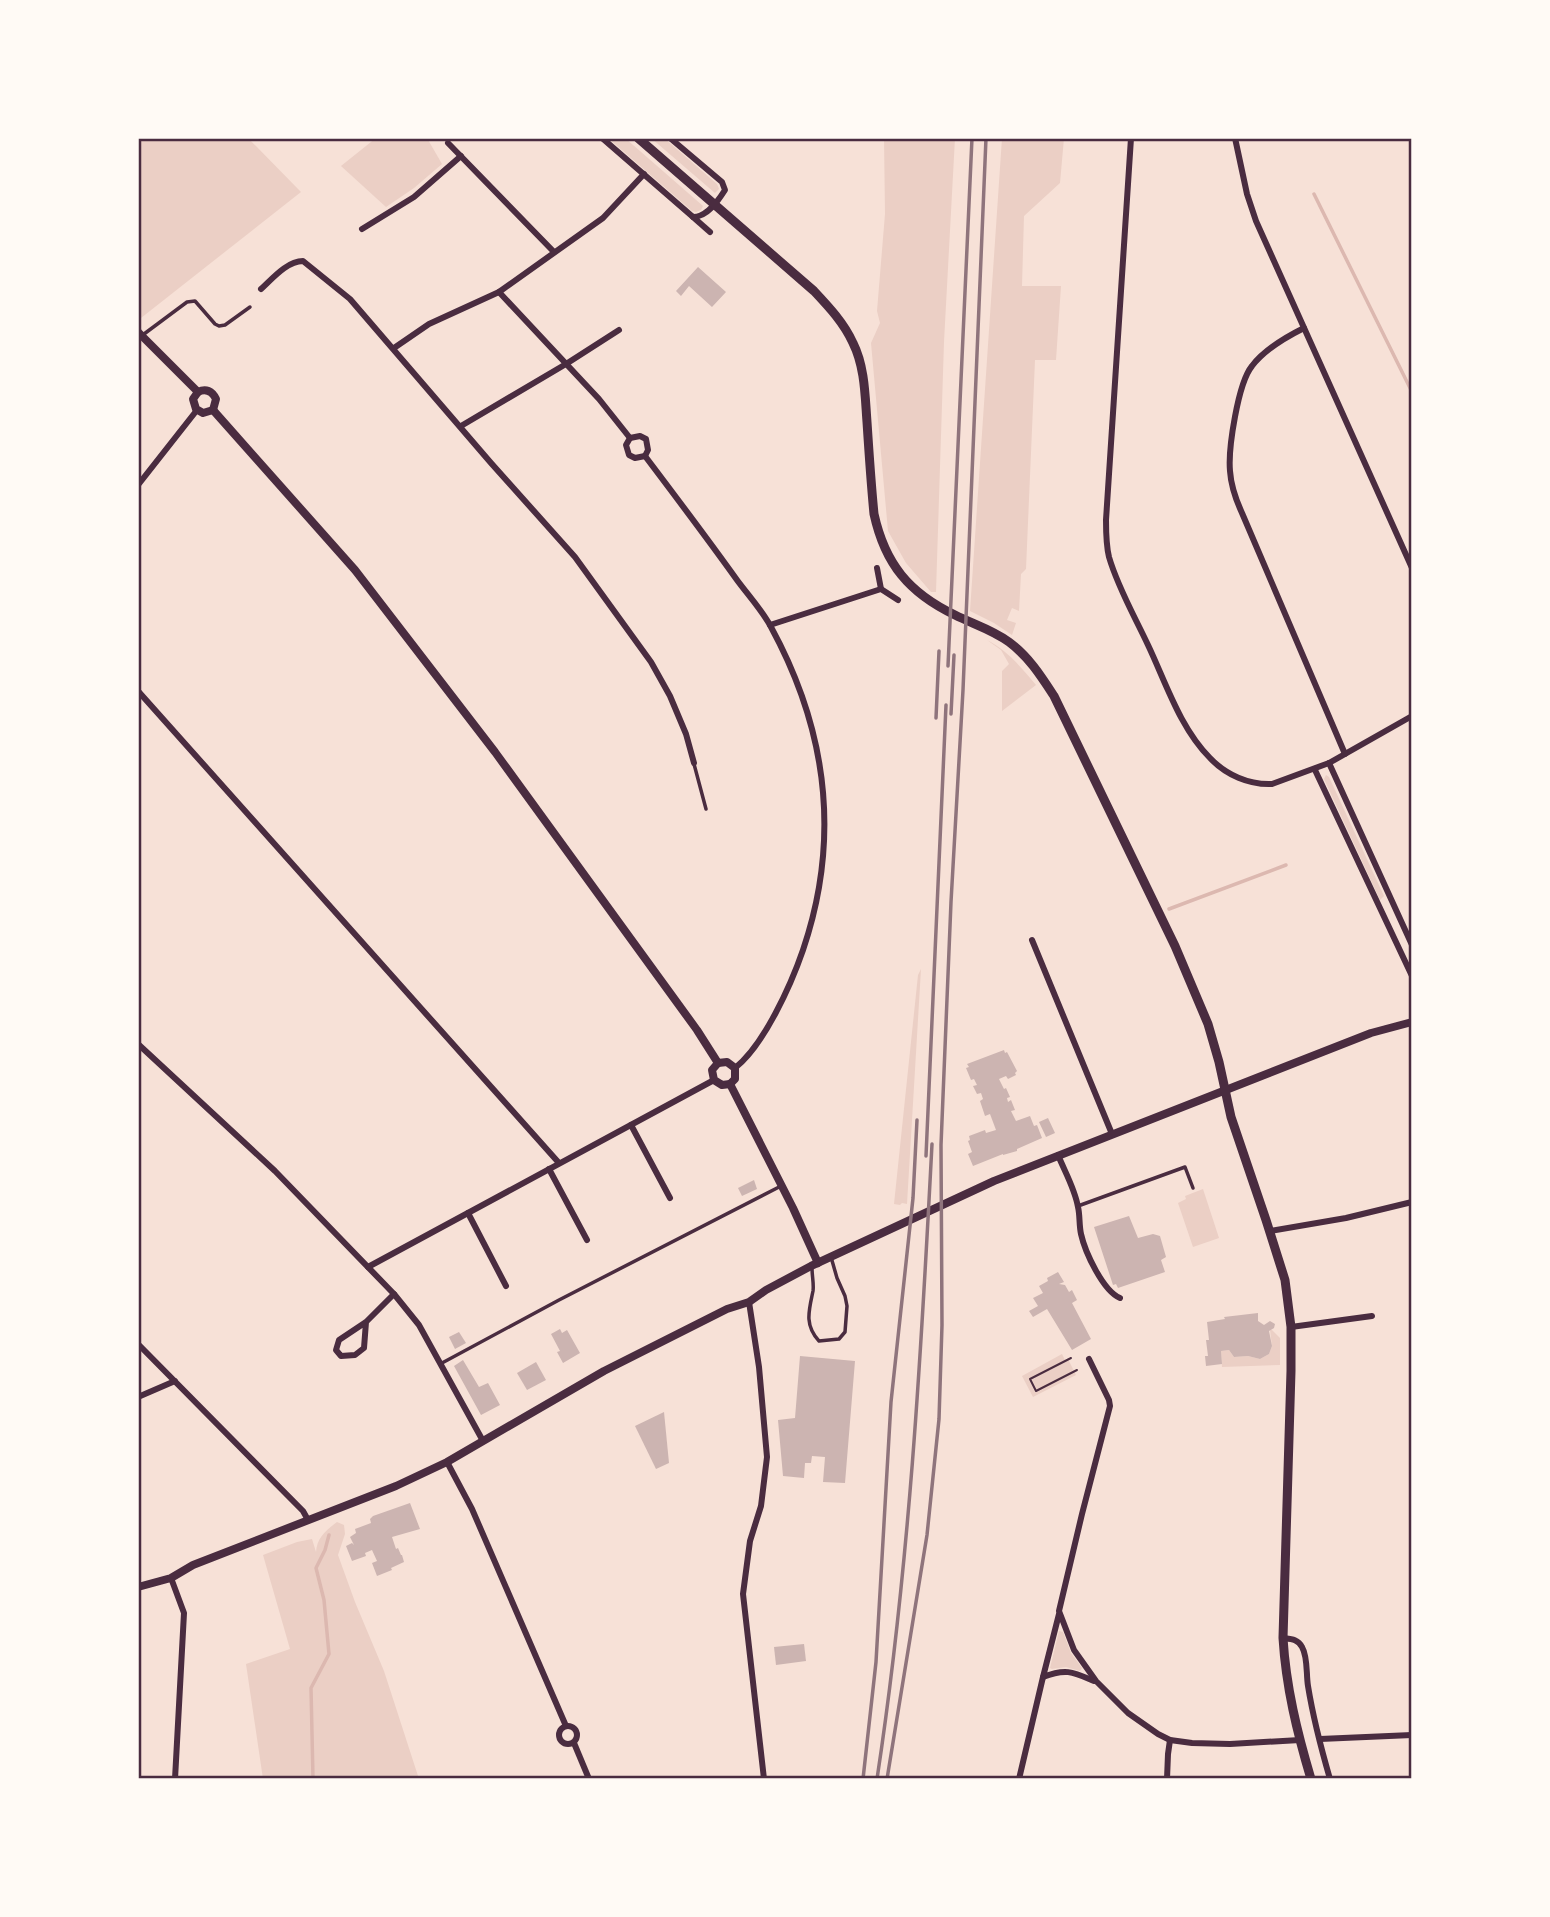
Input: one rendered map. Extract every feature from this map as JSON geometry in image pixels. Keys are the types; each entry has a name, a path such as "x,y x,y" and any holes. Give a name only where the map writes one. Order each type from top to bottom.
{"main road":[{"path":"638,138 814,291 831,309 854,344 864,383 874,514 878,533 894,566 912,587 931,603 1006,640 1037,669 1054,696 1175,946 1208,1024 1233,1123 1270,1231 1289,1300 1291,1371 1283,1638 1285,1669 1311,1779"}],"street":[{"path":"602,138 710,232"},
{"path":"670,138 722,182 725,190 705,215 693,218"},
{"path":"1130,138 1106,520 1107,547 1117,578 1180,715 1210,759 1224,770 1251,783 1272,784 1329,763 1412,716"},
{"path":"1235,138 1247,194 1256,221 1412,568"},
{"path":"448,143 554,252"},
{"path":"362,229 414,197 461,156"},
{"path":"394,348 429,324 499,292 603,218 644,174"},
{"path":"261,289 289,266 303,261 350,299 575,557 651,662 670,696 686,734 694,763"},
{"path":"499,292 599,399 630,438"},
{"path":"1304,328 1278,343 1252,365 1243,381 1231,447 1230,472 1242,513 1346,754"},
{"path":"461,426 619,330"},
{"path":"140,334 198,392"},
{"path":"205,390 212,393 216,399 213,410 206,413 197,410 193,403 198,392 205,390"},
{"path":"138,485 197,410"},
{"path":"213,410 362,578 495,752 697,1030 718,1063"},
{"path":"640,436 646,439 649,450 645,456 635,458 629,455 626,445 630,438 640,436"},
{"path":"645,456 770,625 807,708 817,742 822,779 823,847 815,909 795,973 774,1015 753,1049 735,1068"},
{"path":"877,568 881,589 898,600"},
{"path":"770,625 881,589"},
{"path":"138,691 559,1163"},
{"path":"1329,763 1412,945"},
{"path":"1314,770 1412,976"},
{"path":"1032,940 1112,1134"},
{"path":"138,1587 171,1578 193,1565 396,1486 447,1462 604,1371 727,1309 748,1302 815,1264 994,1181 1371,1033 1412,1022"},
{"path":"138,1044 275,1171 394,1294 419,1325 483,1441"},
{"path":"727,1062 735,1068 735,1079 730,1084 722,1085 714,1080 712,1070 718,1063 727,1062"},
{"path":"368,1267 714,1080"},
{"path":"730,1084 781,1186 815,1264"},
{"path":"631,1125 670,1198"},
{"path":"1058,1156 1078,1206 1081,1233 1086,1248 1106,1286 1112,1294 1120,1298"},
{"path":"549,1169 587,1240"},
{"path":"1270,1231 1346,1218 1412,1202"},
{"path":"468,1213 506,1286"},
{"path":"366,1322 364,1348 355,1355 341,1356 336,1350 337,1343 366,1322 394,1294"},
{"path":"748,1302 759,1367 767,1457 761,1506 750,1541 743,1594 764,1779"},
{"path":"1291,1328 1372,1316"},
{"path":"138,1344 303,1511 308,1520"},
{"path":"1019,1779 1110,1406 1089,1359"},
{"path":"138,1397 175,1381"},
{"path":"447,1462 472,1508 566,1726"},
{"path":"171,1578 184,1613 175,1779"},
{"path":"1059,1611 1074,1650 1096,1681 1128,1713 1158,1734 1170,1740 1192,1743 1300,1741"},
{"path":"1283,1638 1294,1639 1304,1649 1308,1686 1330,1779"},
{"path":"1043,1676 1070,1671 1096,1681"},
{"path":"566,1726 575,1728 578,1733 573,1743 567,1744 560,1739 561,1729 566,1726"},
{"path":"1320,1739 1412,1735"},
{"path":"1167,1779 1170,1740"},
{"path":"573,1743 589,1779"}],"lane":[{"path":"140,334 187,302 195,301 219,326 225,325 250,306"},
{"path":"694,763 706,809"},
{"path":"1078,1206 1185,1167 1193,1188"},
{"path":"441,1363 781,1186"},
{"path":"815,1264 810,1301 811,1333 819,1340 839,1339 845,1332 847,1306 831,1257"}],"path":[{"path":"1071,1358 1030,1379 1036,1391 1077,1370"}],"shaded area":[{"path":"138,138 248,138 301,192 141,318 138,316"},
{"path":"376,138 427,138 442,164 386,207 341,166"},
{"path":"608,138 625,138 703,206 701,210 692,211"},
{"path":"651,138 664,138 717,184 719,189 715,193"},
{"path":"884,138 955,138 944,342 936,592 931,592 906,563 888,531 871,343 880,323 877,311 885,214"},
{"path":"1002,138 1064,138 1060,183 1024,216 1022,286 1061,286 1056,360 1035,360 1026,569 1021,574 1019,611 1012,608 1007,620 1016,623 1012,635 970,611"},
{"path":"987,640 1008,654 1036,685 1002,711 1002,671 1009,664 1001,650"},
{"path":"1326,775 1384,896 1380,900 1324,779"},
{"path":"921,969 907,1204 900,1205 894,1204 918,975"},
{"path":"1203,1189 1219,1238 1193,1247 1178,1203 1186,1199 1185,1196"},
{"path":"1270,1330 1280,1338 1280,1365 1222,1367 1221,1351 1229,1350 1234,1357 1260,1359 1269,1354 1272,1346"},
{"path":"1062,1354 1065,1360 1068,1359 1076,1375 1033,1397 1022,1376"},
{"path":"337,1522 344,1525 345,1534 338,1555 384,1671 419,1779 263,1779 246,1664 290,1649 263,1555 312,1539 316,1552 322,1535"},
{"path":"1059,1631 1063,1632 1071,1653 1082,1668 1080,1671 1066,1667 1050,1668"}],"building":[{"path":"698,267 726,292 712,307 689,286 681,296 676,291"},
{"path":"1004,1050 1017,1071 1016,1075 1008,1079 1006,1076 999,1079 1010,1097 1007,1098 1008,1102 1011,1100 1015,1110 1011,1111 1016,1121 1030,1116 1042,1138 1017,1151 973,1166 968,1154 972,1152 969,1136 985,1130 986,1133 996,1130 990,1114 985,1116 980,1101 983,1099 981,1093 977,1094 973,1086 977,1085 974,1079 971,1080 967,1064"},
{"path":"1048,1118 1055,1133 1046,1137 1039,1122"},
{"path":"754,1180 757,1189 742,1196 738,1188"},
{"path":"1129,1216 1138,1238 1153,1234 1160,1236 1166,1257 1161,1260 1165,1272 1118,1288 1116,1284 1113,1285 1094,1227"},
{"path":"1058,1272 1064,1282 1059,1284 1065,1285 1069,1292 1072,1290 1077,1300 1072,1303 1091,1339 1072,1350 1047,1309 1033,1317 1029,1311 1038,1306 1033,1298 1043,1293 1039,1286"},
{"path":"1258,1313 1258,1321 1264,1325 1270,1321 1275,1324 1269,1331 1272,1346 1269,1354 1260,1359 1234,1357 1229,1350 1221,1351 1222,1364 1206,1366 1206,1340 1209,1340 1207,1322"},
{"path":"560,1329 562,1333 567,1330 580,1353 563,1363 551,1334"},
{"path":"459,1332 466,1343 455,1349 449,1337"},
{"path":"800,1356 855,1361 845,1483 823,1482 825,1457 812,1456 811,1463 805,1463 804,1478 783,1476 778,1420 795,1418"},
{"path":"463,1360 479,1387 488,1383 500,1405 481,1415 454,1366"},
{"path":"536,1362 546,1380 527,1390 517,1373"},
{"path":"664,1412 669,1463 656,1469 635,1426"},
{"path":"410,1503 420,1529 392,1537 404,1562 377,1576 372,1563 377,1561 372,1550 365,1553 366,1556 352,1561 346,1546 352,1543 354,1545 350,1537 356,1533 355,1529 371,1523 373,1516"},
{"path":"804,1644 806,1661 776,1665 774,1647"}],"waterway":[{"path":"1314,194 1412,392"},
{"path":"1169,909 1286,865"},
{"path":"313,1779 311,1688 329,1654 324,1600 316,1568 329,1535"}],"railway":[{"path":"948,666 972,138"},
{"path":"887,1779 927,1535 939,1419 942,1325 941,1145 986,138"},
{"path":"936,718 939,651"},
{"path":"951,714 954,655"},
{"path":"926,1156 946,705"},
{"path":"863,1779 876,1662 891,1402 913,1198 917,1120"},
{"path":"877,1779 906,1542 932,1144"}]}
